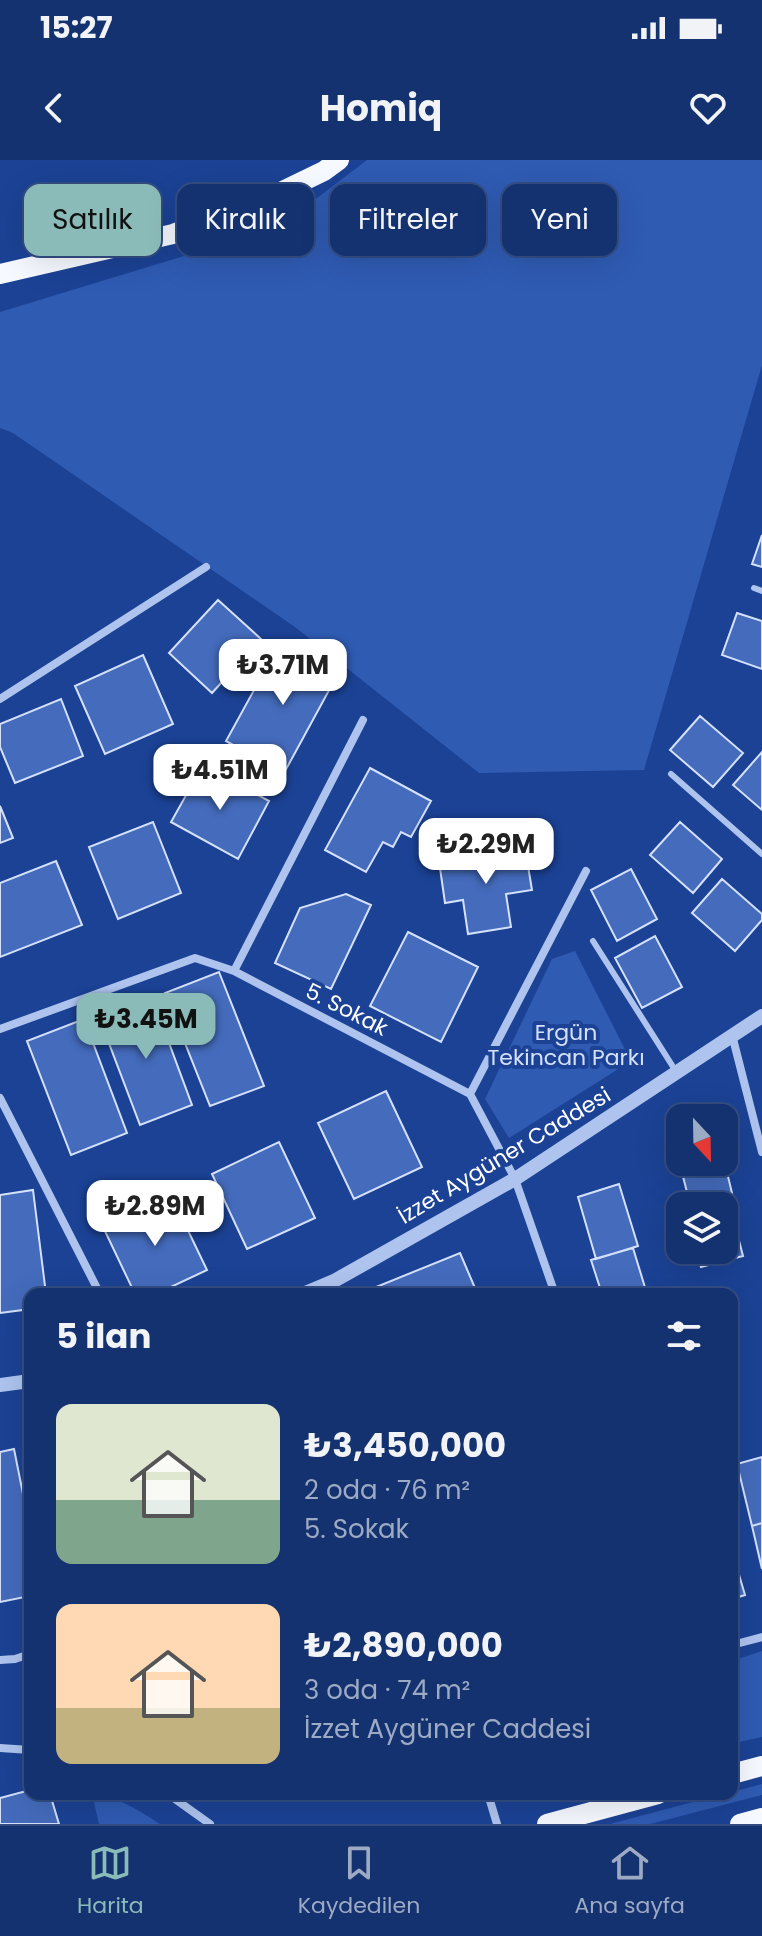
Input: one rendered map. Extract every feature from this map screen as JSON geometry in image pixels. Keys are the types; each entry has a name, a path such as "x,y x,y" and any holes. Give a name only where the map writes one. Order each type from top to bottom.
{"main road":[{"path":"0,274 173,234 258,203 324,171 339,160"},
{"path":"738,1772 762,1766"},
{"path":"547,1824 636,1800"},
{"path":"740,1824 762,1818"}],"street":[{"path":"0,699 206,567"},
{"path":"234,971 363,720"},
{"path":"553,1288 515,1179 470,1094 586,871"},
{"name":"5. Sokak","path":"0,1029 195,958 234,971 470,1094"},
{"name":"İzzet Aygüner Caddesi","path":"317,1288 515,1179 762,1016"},
{"path":"732,1035 762,1152"},
{"path":"0,1098 97,1288"},
{"path":"0,1385 24,1382"},
{"path":"738,1643 762,1637"},
{"path":"0,1660 24,1656"},
{"path":"0,1748 24,1750"},
{"path":"176,1800 210,1824"},
{"path":"490,1800 497,1824"}],"lane":[{"path":"671,774 762,854"},
{"path":"593,941 677,1073"}],"green space":[{"path":"367,160 762,160 762,365 644,770 479,773 295,627 13,433 0,428 0,312 184,256 314,256 314,200 330,188 330,256 486,256 486,184 335,184"},
{"name":"Ergün Tekincan Parkı","path":"575,951 631,1061 509,1138 485,1099 552,959"},
{"path":"762,1651 762,1737 738,1742 738,1659"},
{"path":"762,1784 762,1795 650,1824 610,1824 700,1800 738,1800 738,1790"},
{"path":"93,1800 118,1800 160,1824 99,1824"}],"building":[{"path":"762,535 762,567 752,564"},
{"path":"218,600 261,639 212,693 169,653"},
{"path":"737,613 762,621 762,669 722,655"},
{"path":"281,641 339,672 284,773 226,741"},
{"path":"143,655 173,724 105,754 75,686"},
{"path":"61,699 83,756 15,783 0,747 0,724"},
{"path":"700,716 743,753 713,787 670,750"},
{"path":"762,752 762,810 733,785"},
{"path":"203,765 269,801 238,859 171,822"},
{"path":"370,768 431,801 411,837 401,832 393,847 383,842 366,872 325,850"},
{"path":"0,806 13,838 0,843"},
{"path":"153,822 181,893 118,919 89,847"},
{"path":"680,822 722,859 693,893 650,855"},
{"path":"525,848 532,890 506,894 511,927 468,934 463,900 445,903 439,861"},
{"path":"56,861 82,925 0,957 0,883"},
{"path":"631,869 657,919 617,941 591,890"},
{"path":"722,879 762,914 762,920 735,951 692,913"},
{"path":"346,894 371,905 331,989 275,963 300,908"},
{"path":"408,932 478,967 441,1042 370,1006"},
{"path":"655,936 682,987 642,1008 615,958"},
{"path":"219,972 264,1086 210,1106 165,993"},
{"path":"152,997 192,1105 140,1125 99,1017"},
{"path":"84,1019 127,1133 71,1155 27,1041"},
{"path":"386,1091 422,1167 354,1199 318,1123"},
{"path":"279,1142 315,1218 247,1249 212,1174"},
{"path":"683,1176 728,1176 732,1192 687,1192"},
{"path":"619,1184 638,1246 596,1259 578,1197"},
{"path":"33,1190 45,1288 24,1288 24,1310 0,1313 0,1195"},
{"path":"171,1195 207,1270 169,1288 132,1288 103,1227"},
{"path":"738,1237 743,1256 738,1257"},
{"path":"633,1248 645,1288 600,1288 591,1260"},
{"path":"460,1253 475,1288 374,1288"},
{"path":"14,1449 24,1499 24,1597 0,1602 0,1452"},
{"path":"762,1457 762,1523 752,1526 738,1464"},
{"path":"762,1523 762,1569 752,1526"},
{"path":"738,1571 745,1595 738,1597"},
{"path":"24,1792 24,1800 52,1800 59,1824 0,1824 0,1798"}]}
